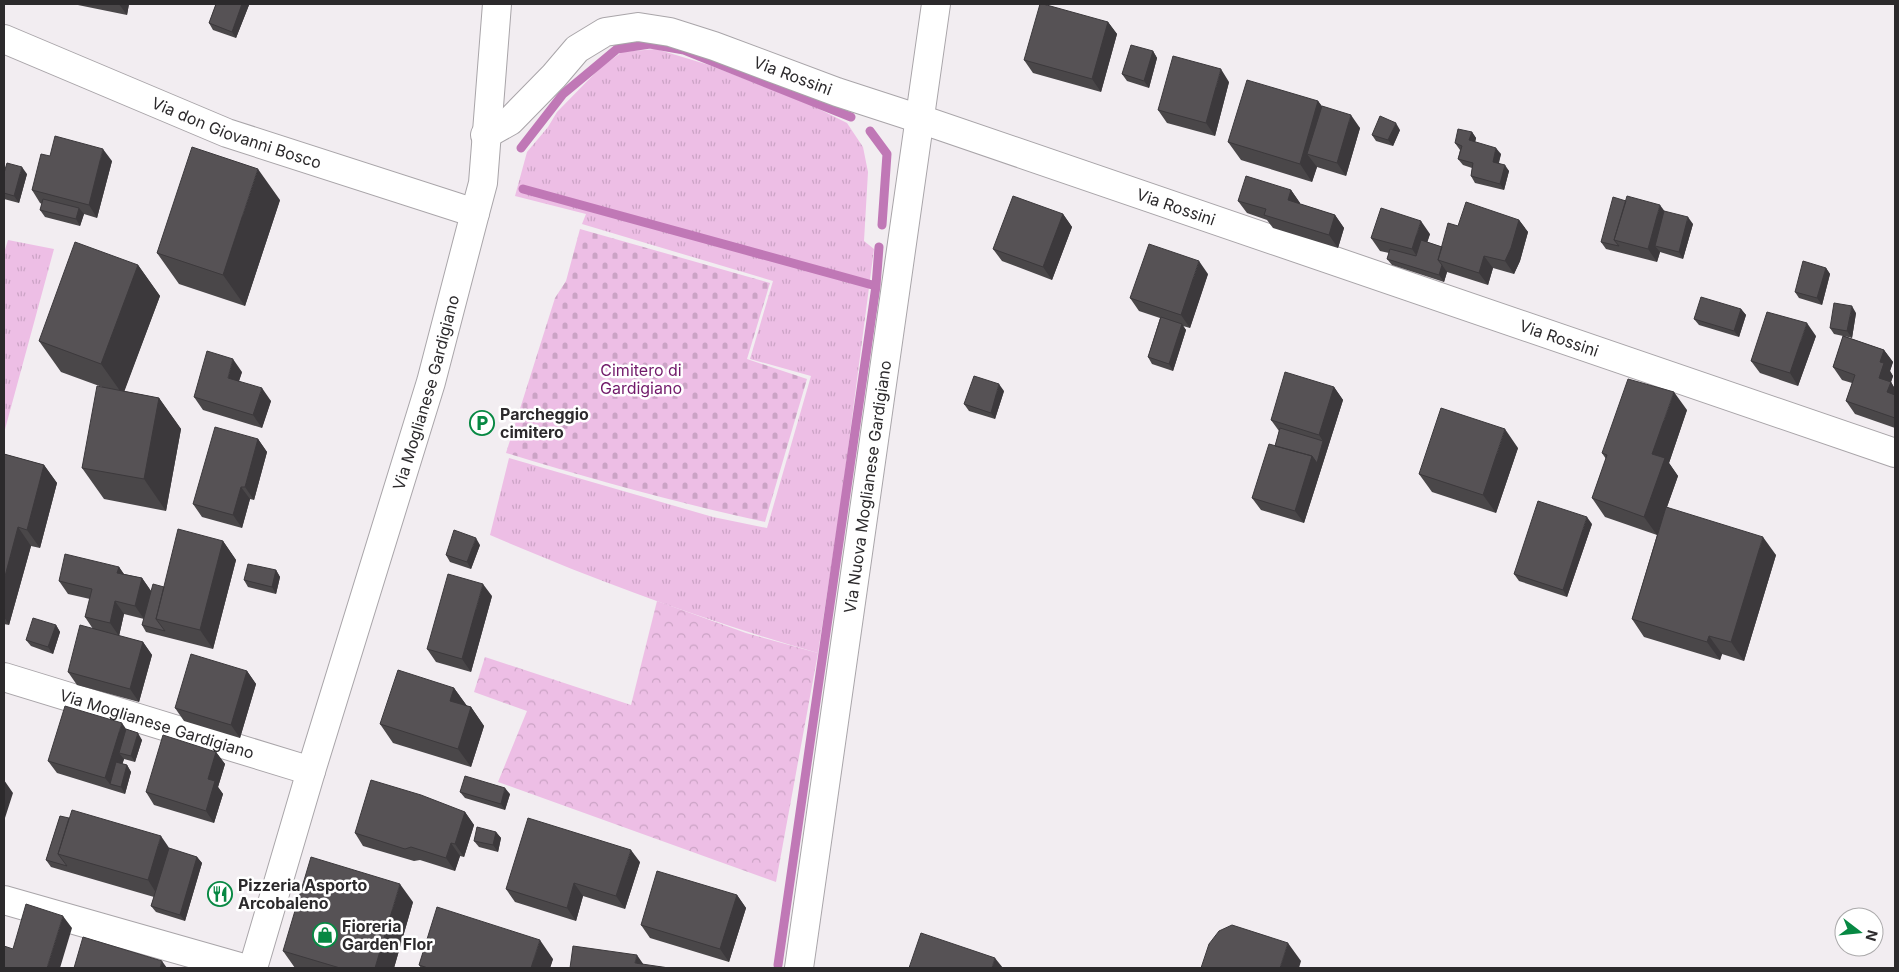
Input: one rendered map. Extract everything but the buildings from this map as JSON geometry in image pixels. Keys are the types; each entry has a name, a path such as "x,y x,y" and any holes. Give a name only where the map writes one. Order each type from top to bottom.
{"street":[{"name":"Via Moglianese Gardigiano","path":"253,968 311,771 431,382 483,184 485,135 497,4"},
{"name":"Via Nuova Moglianese Gardigiano","path":"799,968 936,4"},
{"name":"Via Rossini","path":"485,135 510,121 578,50 605,32 638,27 670,32 714,46 837,92 1895,453"},
{"name":"Via don Giovanni Bosco","path":"4,39 227,133 475,213"},
{"name":"Via Moglianese Gardigiano","path":"4,677 311,771"},
{"path":"4,900 243,968"}],"green space":[{"path":"656,49 709,65 811,105 847,123 863,147 868,172 864,241 874,249 842,495 818,653 735,628 652,599 490,535 509,458 713,517 767,528 811,376 750,359 773,281 582,224 586,214 515,196 527,152 548,127 557,112 601,67 622,52"},
{"name":"Cimitero di Gardigiano","path":"580,229 770,283 747,359 807,379 765,522 634,490 506,453 555,298 566,281"},
{"path":"8,240 54,249 4,433 4,253"},
{"path":"657,601 746,633 818,653 776,882 498,782 527,711 474,692 485,657 631,705"}],"waterway":[{"path":"521,148 563,94 617,49 650,44 684,50 851,117"},
{"path":"870,131 887,154 882,225"},
{"path":"523,189 876,286 778,965"},
{"path":"876,286 879,247"}],"place":[{"name":"Parcheggio cimitero","path":"482,423"},
{"name":"Pizzeria Asporto Arcobaleno","path":"220,894"},
{"name":"Fioreria Garden Flor","path":"325,935"}]}
